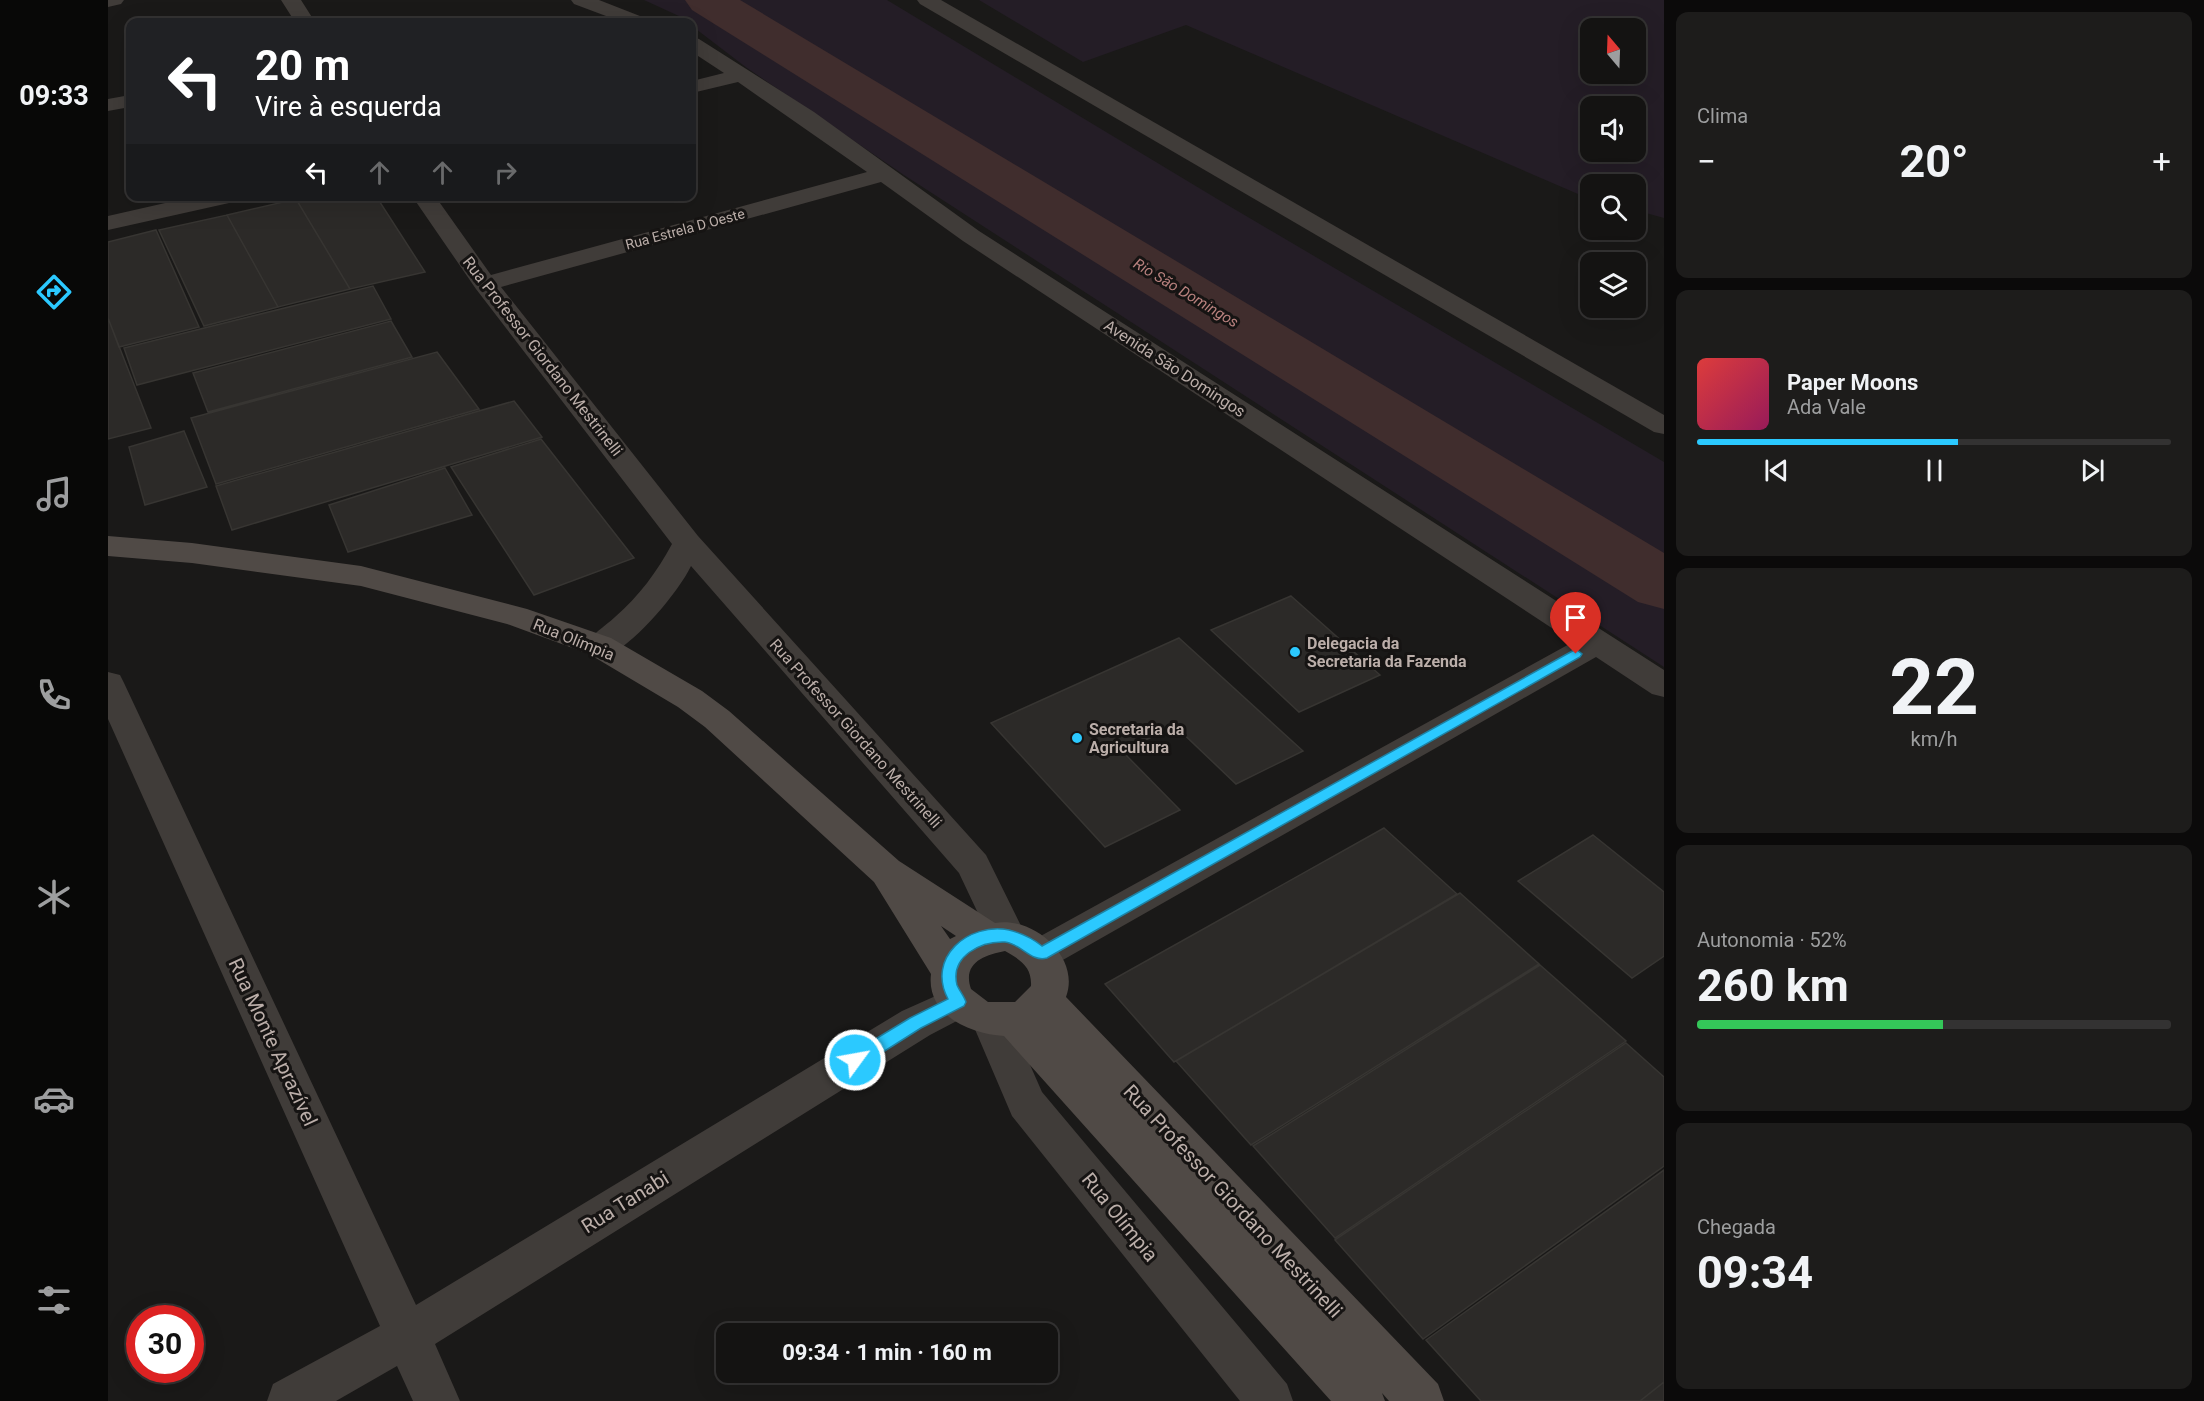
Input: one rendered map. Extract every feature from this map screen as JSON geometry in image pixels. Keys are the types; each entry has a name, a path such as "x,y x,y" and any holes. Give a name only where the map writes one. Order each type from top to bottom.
{"main road":[{"name":"Rua Olímpia","path":"108,546 192,553 361,576 516,616 600,646 690,699 717,719 886,872 991,1002"},
{"name":"Rua Olímpia","path":"108,567 192,553"},
{"name":"Rua Olímpia","path":"886,872 997,936 1026,942 1041,954"},
{"path":"997,936 969,943 956,954 991,1002 1362,1401"},
{"path":"991,1002 1051,985 1050,968 1041,954"},
{"name":"Rua Professor Giordano Mestrinelli","path":"991,1002 1421,1401"}],"street":[{"path":"108,1 114,0"},
{"path":"291,0 302,18"},
{"path":"581,0 628,18"},
{"path":"927,0 1664,426"},
{"name":"Avenida São Domingos","path":"696,46 885,174 971,236 1664,686"},
{"path":"696,86 742,75"},
{"path":"108,105 126,102"},
{"name":"Rua Estrela D Oeste","path":"485,284 885,174"},
{"path":"108,223 207,201"},
{"name":"Rua Professor Giordano Mestrinelli","path":"427,201 485,284 687,543 973,864 997,936"},
{"path":"600,646 627,624 670,577 687,543"},
{"path":"1041,954 1596,643"},
{"name":"Rua Monte Aprazível","path":"108,683 437,1401"},
{"name":"Rua Tanabi","path":"290,1401 407,1336 916,1023 991,1002"},
{"name":"Rua Olímpia","path":"991,1002 1026,1103 1270,1401"}],"shaded area":[{"path":"644,0 887,0 1219,200 1664,462 1664,667 904,175 747,68 696,29 696,18 683,18"},
{"path":"979,0 1664,0 1664,218 1646,213 1646,174 1580,174 1580,195 1186,25 1083,62"}],"building":[{"path":"287,201 297,201 350,289 278,307 227,215"},
{"path":"297,201 379,201 425,272 350,289"},
{"path":"227,215 278,307 204,326 159,230"},
{"path":"156,230 199,327 119,347 108,318 108,242"},
{"path":"373,286 391,319 137,385 124,348"},
{"path":"108,318 151,428 108,439"},
{"path":"391,321 412,357 208,412 193,373"},
{"path":"437,352 479,409 216,484 191,418"},
{"path":"514,401 542,437 232,530 216,486"},
{"path":"184,431 207,487 145,505 129,447"},
{"path":"541,439 634,558 534,595 451,467"},
{"path":"445,468 472,515 348,552 329,505"},
{"name":"Delegacia da Secretaria da Fazenda","path":"1291,596 1380,675 1299,712 1211,630"},
{"name":"Secretaria da Agricultura","path":"1179,638 1303,751 1236,784 1175,726 1122,751 1180,810 1105,847 991,723"},
{"path":"1384,828 1457,894 1174,1062 1105,984"},
{"path":"1593,835 1664,892 1664,956 1632,978 1518,881"},
{"path":"1460,893 1539,964 1251,1145 1176,1061"},
{"path":"1540,965 1626,1041 1335,1238 1253,1146"},
{"path":"1626,1043 1664,1077 1664,1166 1423,1339 1335,1240"},
{"path":"1664,1170 1664,1382 1640,1401 1481,1401 1426,1340"},
{"path":"1664,1382 1664,1401 1640,1401"}],"waterway":[{"name":"Rio São Domingos","path":"708,0 1664,585"}],"place":[{"name":"Delegacia da Secretaria da Fazenda","path":"1295,652"},
{"name":"Secretaria da Agricultura","path":"1077,738"}],"route":[{"path":"855,1060 916,1023 958,1002 949,986 949,970 956,954 969,943 987,937 1007,936 1026,942 1041,954 1576,654"}]}
